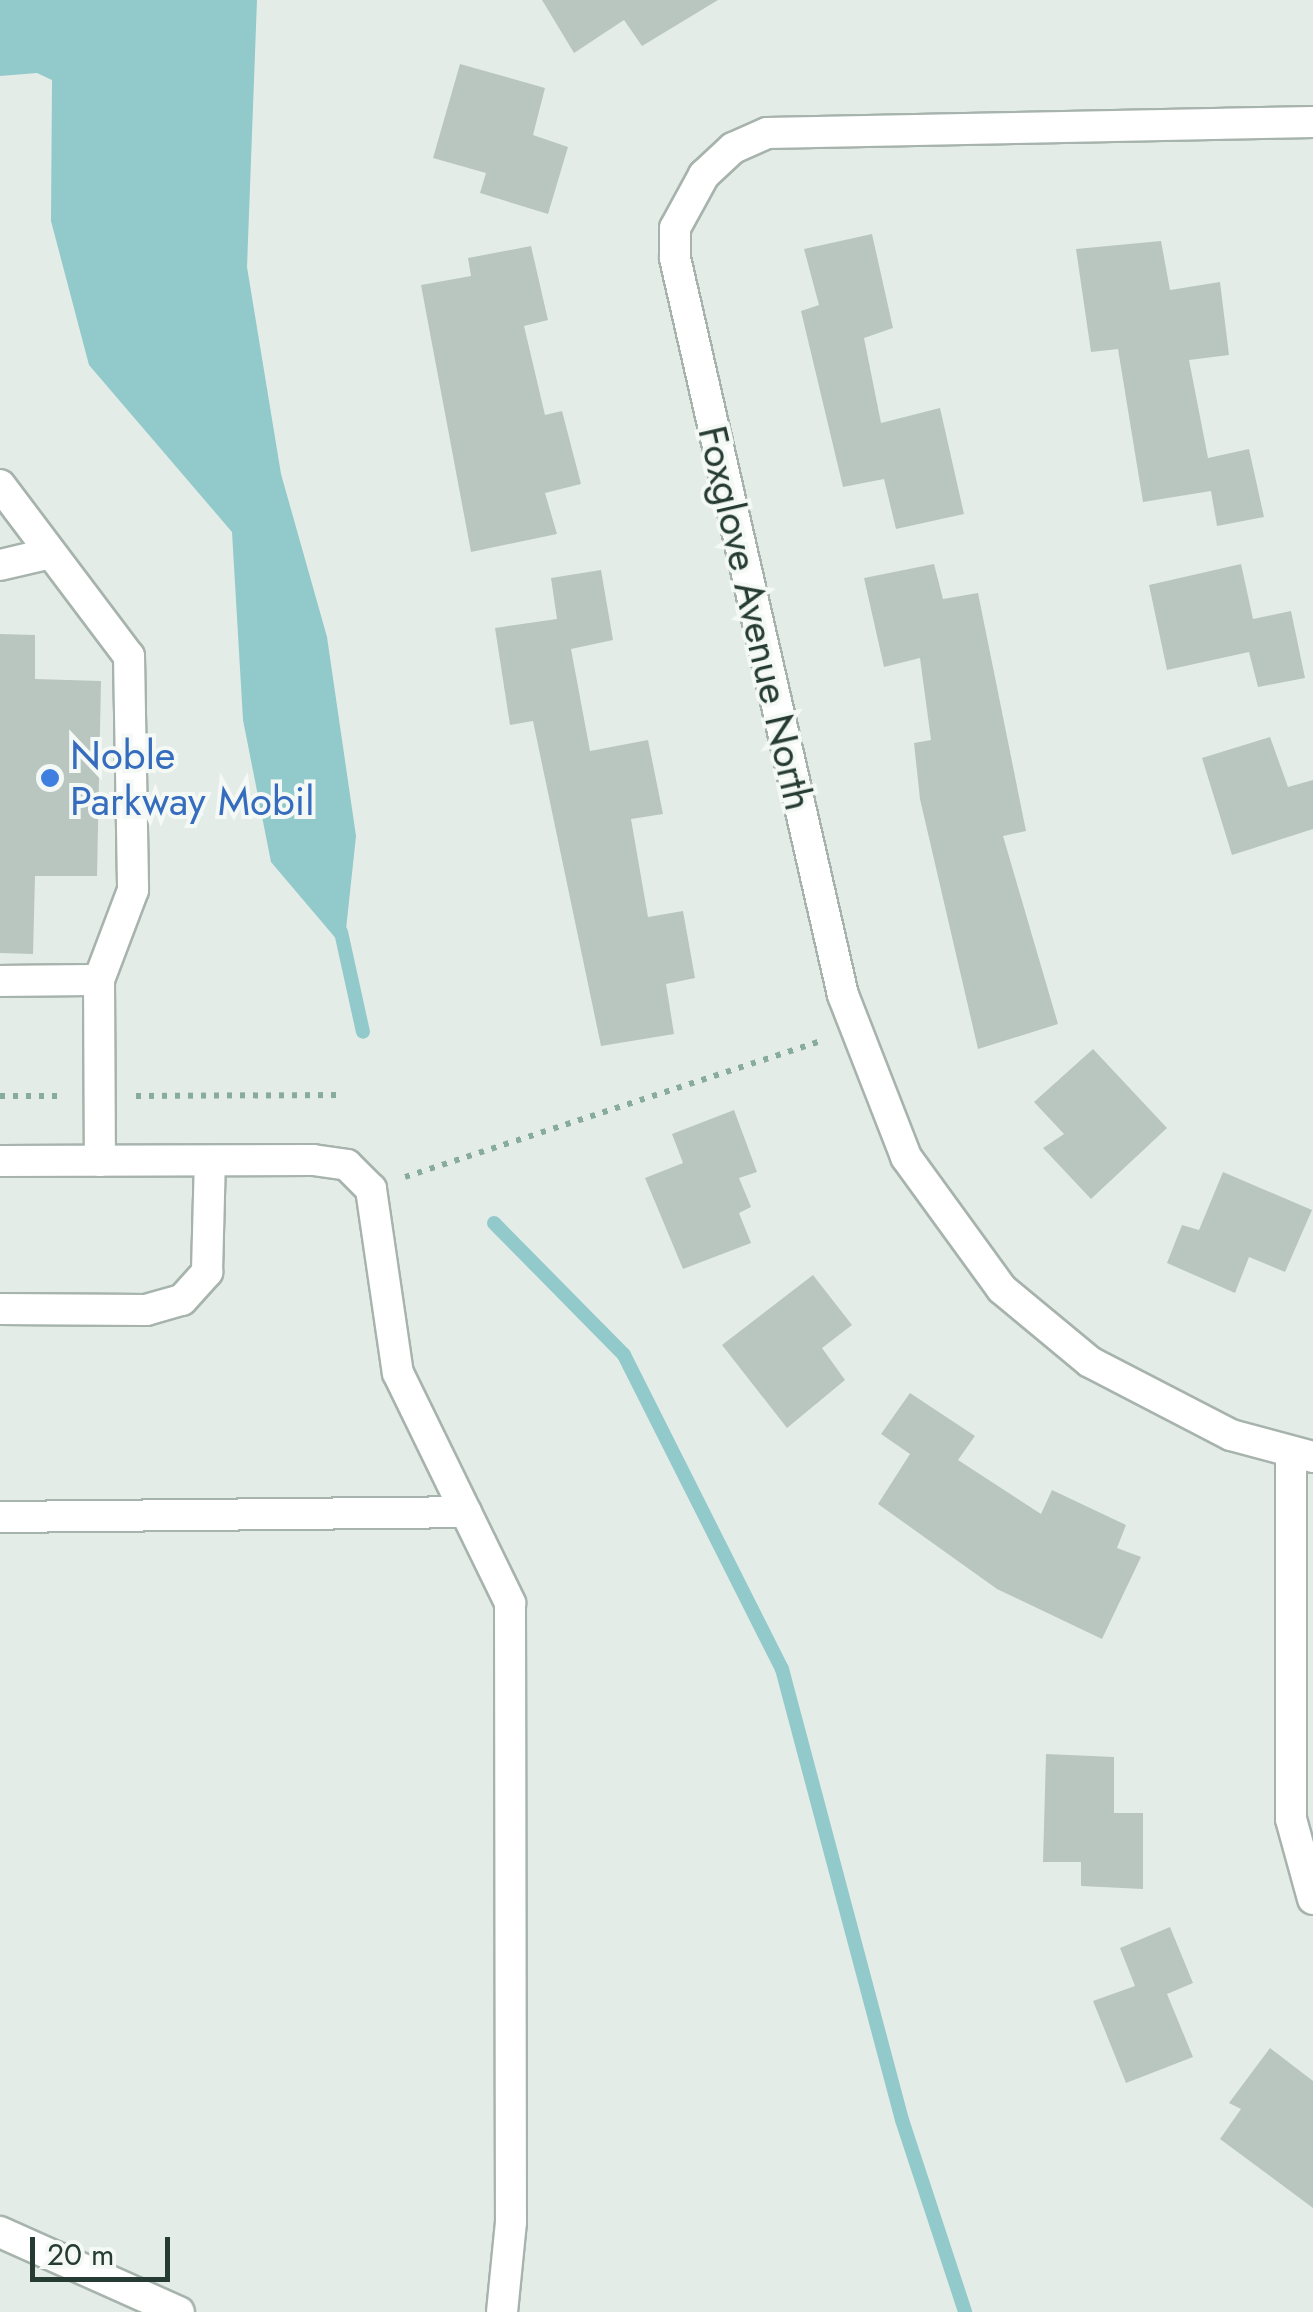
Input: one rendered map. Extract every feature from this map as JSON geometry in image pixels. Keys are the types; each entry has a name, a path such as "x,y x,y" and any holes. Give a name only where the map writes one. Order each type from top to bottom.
{"street":[{"name":"Foxglove Avenue North","path":"1302,1456 1231,1436 1106,1371 1002,1289 906,1157 852,1030 674,258 683,202 733,148 767,134 1313,122"},
{"path":"0,485 129,656 132,890 98,980 100,1162"},
{"path":"0,565 51,553"},
{"path":"0,981 98,980"},
{"path":"0,1309 146,1310 182,1300 207,1272 210,1160"},
{"path":"0,1162 210,1160 347,1165 371,1188 398,1373 510,1603 511,2222 502,2312"},
{"path":"1302,1456 1291,1819 1313,1900"},
{"path":"0,1517 466,1512"},
{"path":"0,2232 179,2312"}],"path":[{"path":"371,1188 852,1030"},
{"path":"0,1096 341,1096"}],"water":[{"path":"0,0 257,0 247,267 281,474 327,637 356,836 344,948 271,862 243,720 232,532 89,365 51,221 52,80 37,73 0,76"}],"building":[{"path":"542,0 718,0 642,46 624,20 574,53"},
{"path":"460,64 545,88 533,135 568,147 548,214 480,193 486,173 433,158"},
{"path":"872,234 893,328 864,338 881,423 940,408 964,514 896,529 884,479 843,487 801,311 819,305 804,249"},
{"path":"1161,241 1170,290 1220,282 1229,355 1189,360 1208,458 1249,449 1264,517 1217,526 1211,491 1143,502 1118,349 1091,352 1076,249"},
{"path":"531,246 548,320 524,326 545,415 562,411 581,484 545,493 557,534 471,552 421,285 471,276 468,258"},
{"path":"934,564 943,599 978,593 1026,831 1003,836 1058,1024 978,1049 920,799 914,743 931,740 920,658 884,667 864,578"},
{"path":"1241,564 1253,619 1291,611 1305,678 1258,687 1249,652 1167,670 1149,585"},
{"path":"601,570 613,640 571,649 590,751 648,740 663,814 631,819 648,917 683,911 695,978 666,984 674,1034 601,1046 533,721 510,725 495,628 557,619 551,578"},
{"name":"Noble Parkway Mobil","path":"0,634 35,635 35,679 101,681 97,876 35,876 33,954 0,953"},
{"path":"1270,737 1288,787 1313,780 1313,829 1232,855 1202,758"},
{"path":"1093,1049 1167,1128 1091,1199 1043,1148 1064,1134 1034,1102"},
{"path":"734,1110 757,1172 739,1178 751,1207 739,1213 751,1243 683,1269 645,1178 683,1163 672,1134"},
{"path":"1223,1172 1312,1210 1285,1272 1249,1257 1235,1293 1167,1263 1182,1225 1199,1230"},
{"path":"813,1275 852,1325 822,1348 845,1380 787,1428 722,1345"},
{"path":"910,1393 975,1436 958,1460 1041,1514 1052,1490 1126,1525 1117,1548 1141,1557 1102,1639 997,1589 878,1504 910,1454 881,1434"},
{"path":"1046,1754 1114,1757 1114,1813 1143,1813 1143,1889 1081,1886 1081,1862 1043,1862"},
{"path":"1170,1927 1193,1983 1167,1994 1193,2057 1126,2083 1093,2001 1135,1986 1120,1948"},
{"path":"1270,2048 1313,2081 1313,2208 1220,2139 1241,2109 1229,2103"}],"waterway":[{"path":"341,932 363,1032"},
{"path":"494,1223 624,1355 782,1669 902,2120 965,2312"}],"place":[{"name":"Noble Parkway Mobil","path":"50,778"}]}
